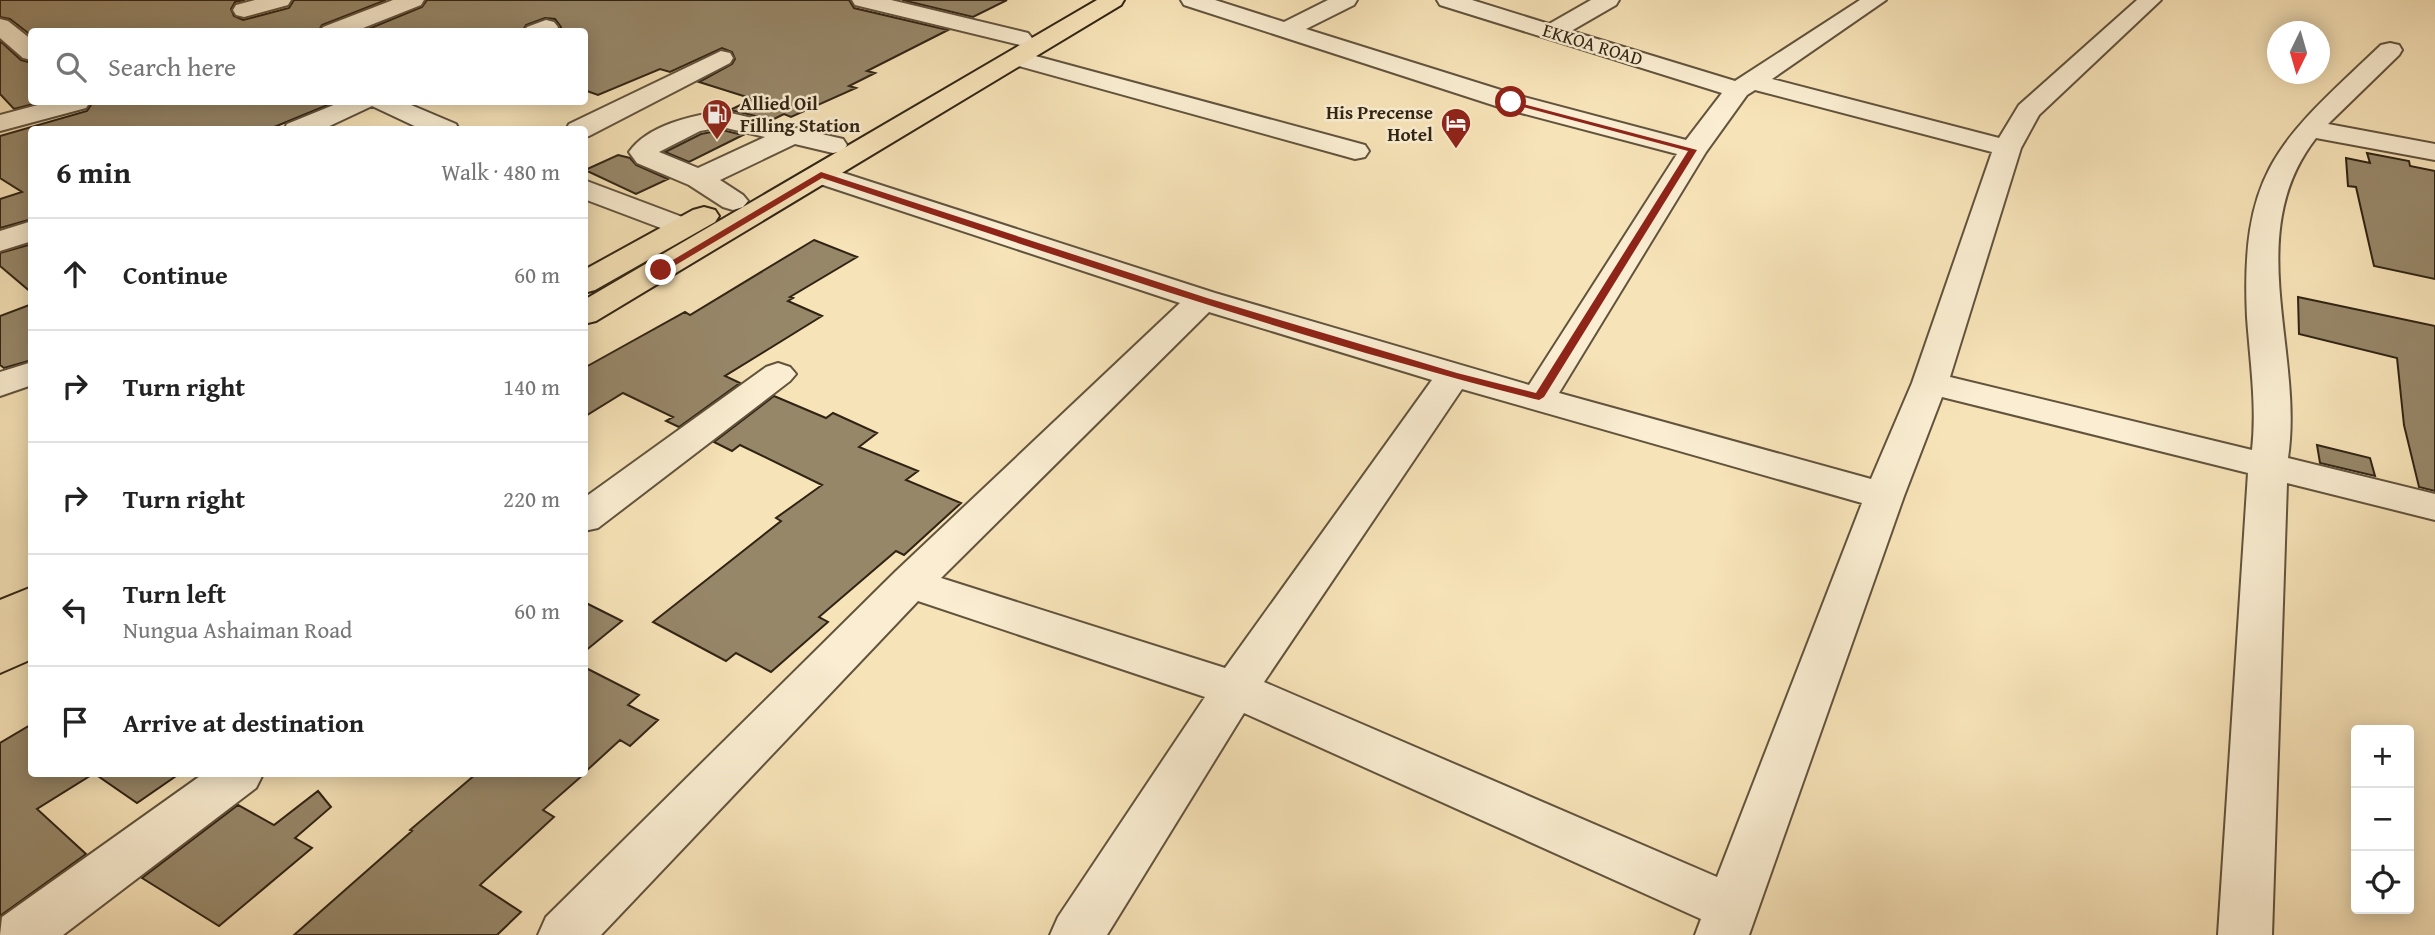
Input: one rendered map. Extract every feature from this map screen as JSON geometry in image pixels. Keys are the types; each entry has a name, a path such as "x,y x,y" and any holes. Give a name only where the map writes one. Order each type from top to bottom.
{"main road":[{"path":"1019,48 1086,0"},
{"path":"588,311 827,160 1019,48 1113,0"},
{"path":"588,281 733,201 827,160"},
{"path":"0,620 28,604"},
{"path":"0,656 28,640"}],"street":[{"path":"244,10 280,0"},
{"path":"341,28 413,0"},
{"path":"863,0 1356,151"},
{"path":"1192,0 1511,102 1693,150"},
{"path":"1287,29 1346,0"},
{"name":"EKKOA ROAD","path":"1448,0 1744,85 2007,148"},
{"path":"1553,32 1608,0"},
{"path":"1539,397 1693,150 1744,85 1875,0"},
{"path":"911,583 1236,689 1726,921 1884,496 1930,383 2007,148 2028,111 2150,0"},
{"path":"0,26 28,50"},
{"path":"2245,935 2268,464 2274,436 2263,305 2262,240 2270,197 2288,158 2311,129 2390,50"},
{"path":"587,126 721,58"},
{"path":"0,123 66,105"},
{"path":"306,126 355,105"},
{"path":"390,105 437,126"},
{"path":"733,201 699,179 647,157 643,152 649,146 706,120 722,119 790,136 827,160 1203,300 1453,375 1884,496"},
{"path":"2311,129 2435,152"},
{"path":"699,179 790,136"},
{"path":"588,191 682,227"},
{"path":"0,242 28,232"},
{"path":"565,935 911,583 1203,300"},
{"path":"0,385 28,374"},
{"path":"588,515 778,374"},
{"path":"1077,935 1236,689 1453,375"},
{"path":"1930,383 2435,507"},
{"path":"21,935 235,777"}],"building":[{"path":"0,0 245,0 235,2 231,9 234,16 243,20 289,8 294,0 386,0 320,28 28,28 28,33 10,19 0,17"},
{"path":"427,0 849,0 854,8 948,30 867,71 875,73 849,86 856,88 791,117 784,114 772,120 730,110 753,99 699,82 732,64 735,59 732,52 722,48 670,72 660,69 598,95 588,91 588,28 560,28 555,19 545,18 524,28 371,28 422,7"},
{"path":"902,0 1007,0 973,17"},
{"path":"0,41 21,60 28,62 29,105 14,109 0,94"},
{"path":"91,105 328,105 277,126 35,126 87,111"},
{"path":"28,128 28,220 0,228 0,199 22,192 0,178 0,136"},
{"path":"722,130 743,135 689,162 665,152 701,134"},
{"path":"2367,153 2409,161 2410,166 2435,171 2435,279 2374,266 2356,187 2348,186 2346,158 2370,163"},
{"path":"618,155 630,158 636,165 668,179 636,194 588,171 588,169"},
{"path":"814,240 857,257 790,297 793,298 788,301 822,316 725,376 740,383 679,427 666,421 673,417 623,393 588,415 588,366 685,312 690,315"},
{"path":"28,245 28,290 0,266 0,253"},
{"path":"2298,297 2435,326 2435,491 2419,487 2404,425 2397,358 2299,334"},
{"path":"28,306 28,361 4,368 0,365 0,316"},
{"path":"774,396 826,418 833,413 877,433 859,447 918,471 906,480 961,503 904,555 896,551 819,617 828,622 771,672 736,653 726,661 653,622 781,521 776,518 822,485 740,445 732,451 714,442"},
{"path":"2317,445 2370,458 2375,476 2320,463"},
{"path":"588,604 622,621 588,649"},
{"path":"588,669 639,695 628,705 658,720 630,746 620,740 588,769"},
{"path":"28,726 28,777 88,777 37,809 86,854 0,916 0,743"},
{"path":"99,777 175,777 137,803"},
{"path":"472,777 581,777 543,810 554,817 480,885 521,912 497,935 294,935 412,831 410,830"},
{"path":"318,791 331,807 295,838 312,848 219,926 142,878 238,805 274,825"}],"place":[{"name":"Allied Oil Filling Station","path":"717,141"},
{"name":"His Precense Hotel","path":"1456,150"}],"route":[{"path":"661,270 821,175 1203,300 1453,375 1539,397 1693,150 1511,102"}]}
